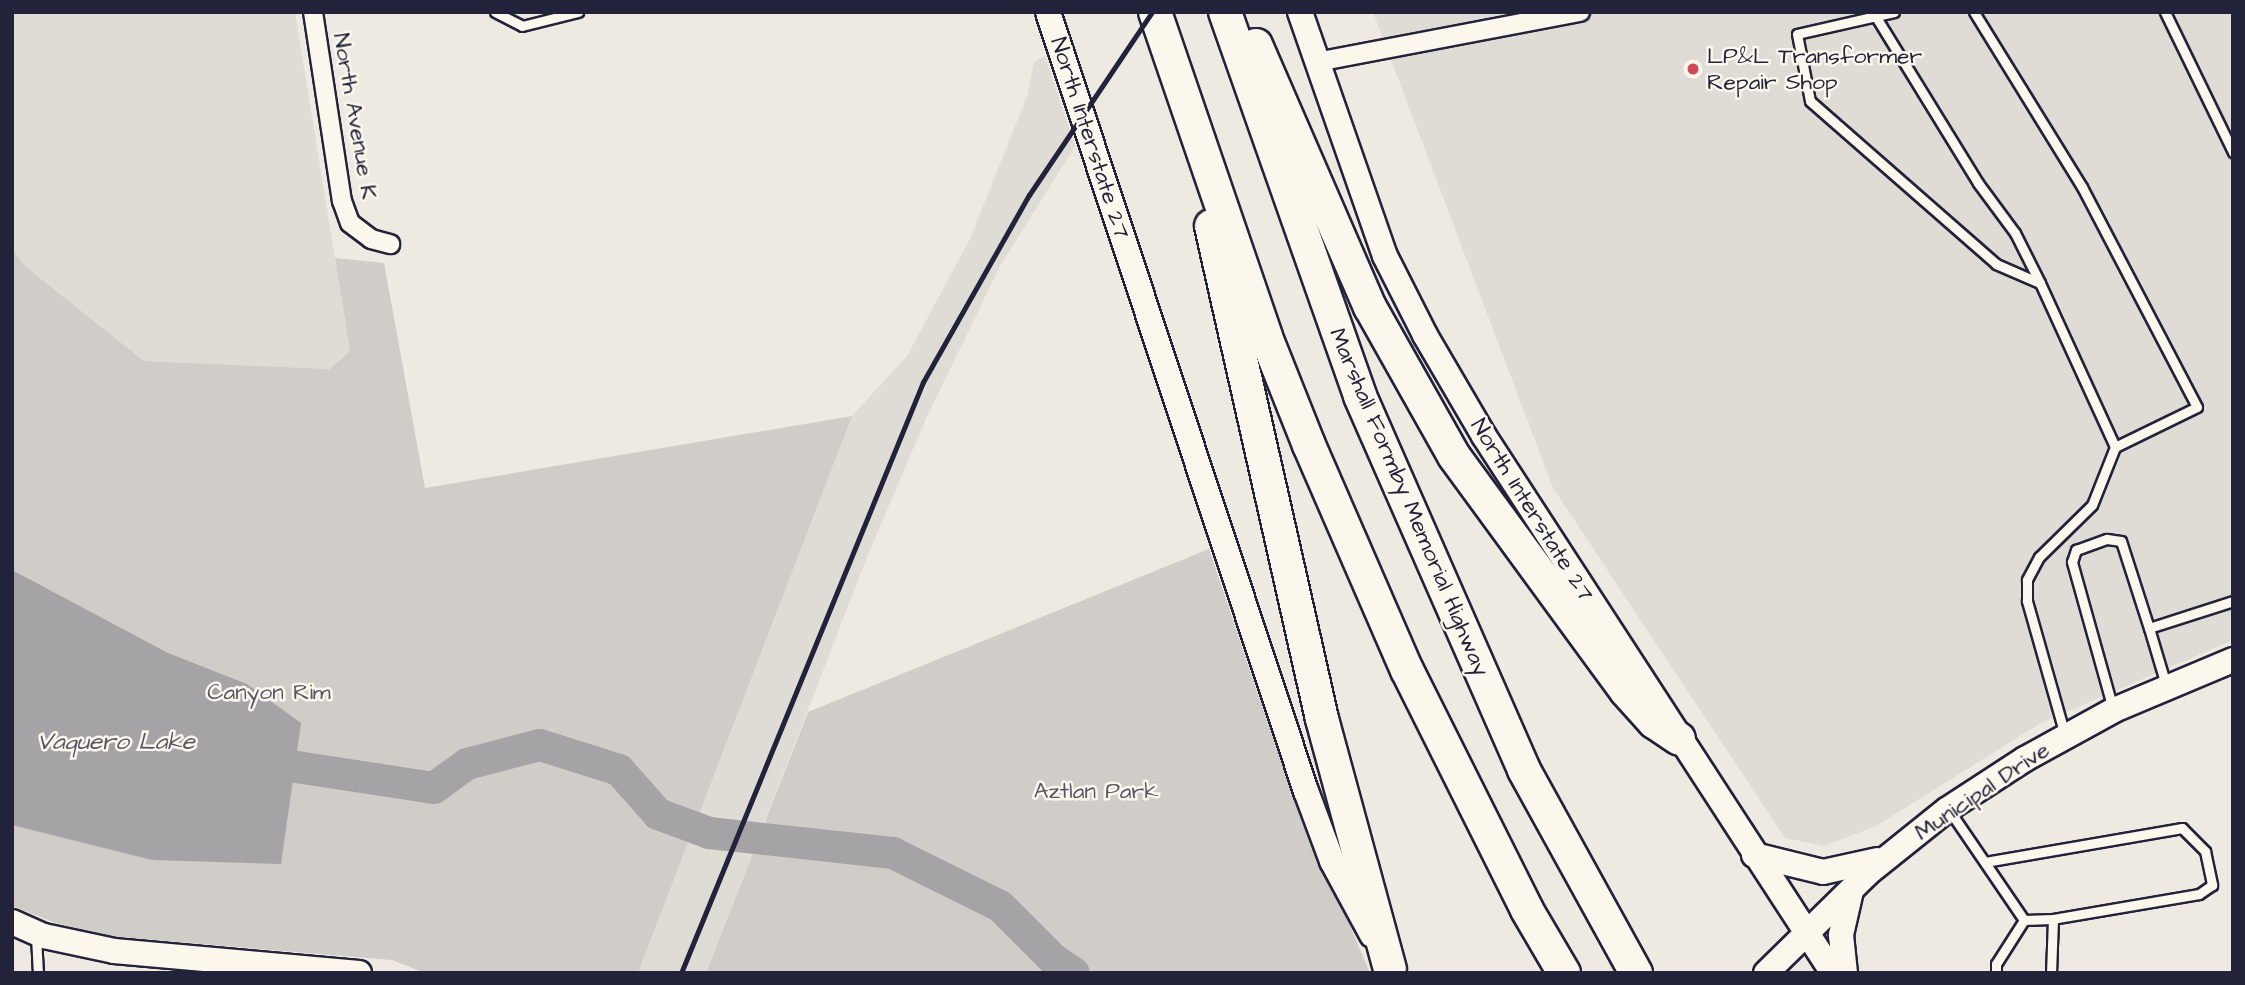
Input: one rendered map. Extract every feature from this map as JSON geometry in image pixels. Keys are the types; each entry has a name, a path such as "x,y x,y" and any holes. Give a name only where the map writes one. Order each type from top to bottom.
{"highway":[{"path":"1155,12 1266,337 1359,562 1445,748 1564,973"},
{"name":"Marshall Formby Memorial Highway","path":"1225,12 1360,396 1524,770 1632,967"},
{"path":"1241,12 1355,275 1421,402 1483,499 1626,691 1654,722 1679,739"},
{"path":"1198,141 1219,272 1322,719 1391,971"}],"main road":[{"name":"North Interstate 27","path":"1048,12 1306,791 1332,861 1391,971"},
{"name":"North Interstate 27","path":"1300,12 1385,256 1425,335 1484,436 1833,973"},
{"name":"Municipal Drive","path":"1766,973 1852,888 1948,809 2065,736 2114,710 2166,685 2233,660"},
{"path":"1754,855 1823,872 1857,868 1888,857"},
{"path":"1845,973 1843,918 1852,888"},
{"path":"12,922 84,947 182,965 359,973"}],"street":[{"name":"North Avenue K","path":"313,12 342,201 350,223 371,239 390,244"},
{"path":"1317,62 1580,12"}],"lane":[{"path":"495,12 522,26 578,12"},
{"path":"1894,12 1797,34 1810,101 1996,264 2040,284"},
{"path":"1974,12 2082,187 2197,407 2115,447 2092,505 2039,557 2027,580 2027,601 2065,736"},
{"path":"2165,12 2233,152"},
{"path":"1876,17 1978,183 2015,233 2115,447"},
{"path":"2114,710 2072,562 2076,550 2107,539 2121,541 2166,685"},
{"path":"2149,628 2233,601"},
{"path":"1948,809 2024,920"},
{"path":"1984,862 2182,828 2205,851 2212,885 2199,894 2053,919 2024,920"},
{"path":"2051,973 2053,919"},
{"path":"1996,973 1996,964 2024,920"},
{"path":"35,932 38,973"}],"shaded area":[{"path":"12,12 295,12 350,351 330,369 144,361 25,266 12,248"},
{"path":"1373,12 2233,12 2233,640 2041,723 1876,826 1824,846 1785,838 1553,488"},
{"path":"1045,56 1075,146 1000,266 925,421 867,557 706,973 638,973 852,416 907,356 970,239 1028,94 1034,62"}],"green space":[{"name":"Canyon Rim","path":"12,248 25,266 144,361 330,369 350,351 335,258 384,263 425,488 852,416 638,973 425,973 392,960 107,936 56,923 12,906"},
{"name":"Aztlan Park","path":"1209,549 1283,768 1370,973 706,973 808,712"}],"water":[{"name":"Vaquero Lake","path":"12,570 168,653 247,684 301,723 281,864 152,860 12,825"}],"waterway":[{"path":"251,760 434,788 467,764 540,745 619,770 658,814 709,833 893,853 1000,906 1053,959 1074,973"}],"railway":[{"path":"681,973 923,382 1029,195 1152,12"}],"place":[{"name":"LP&L Transformer Repair Shop","path":"1693,69"}]}
